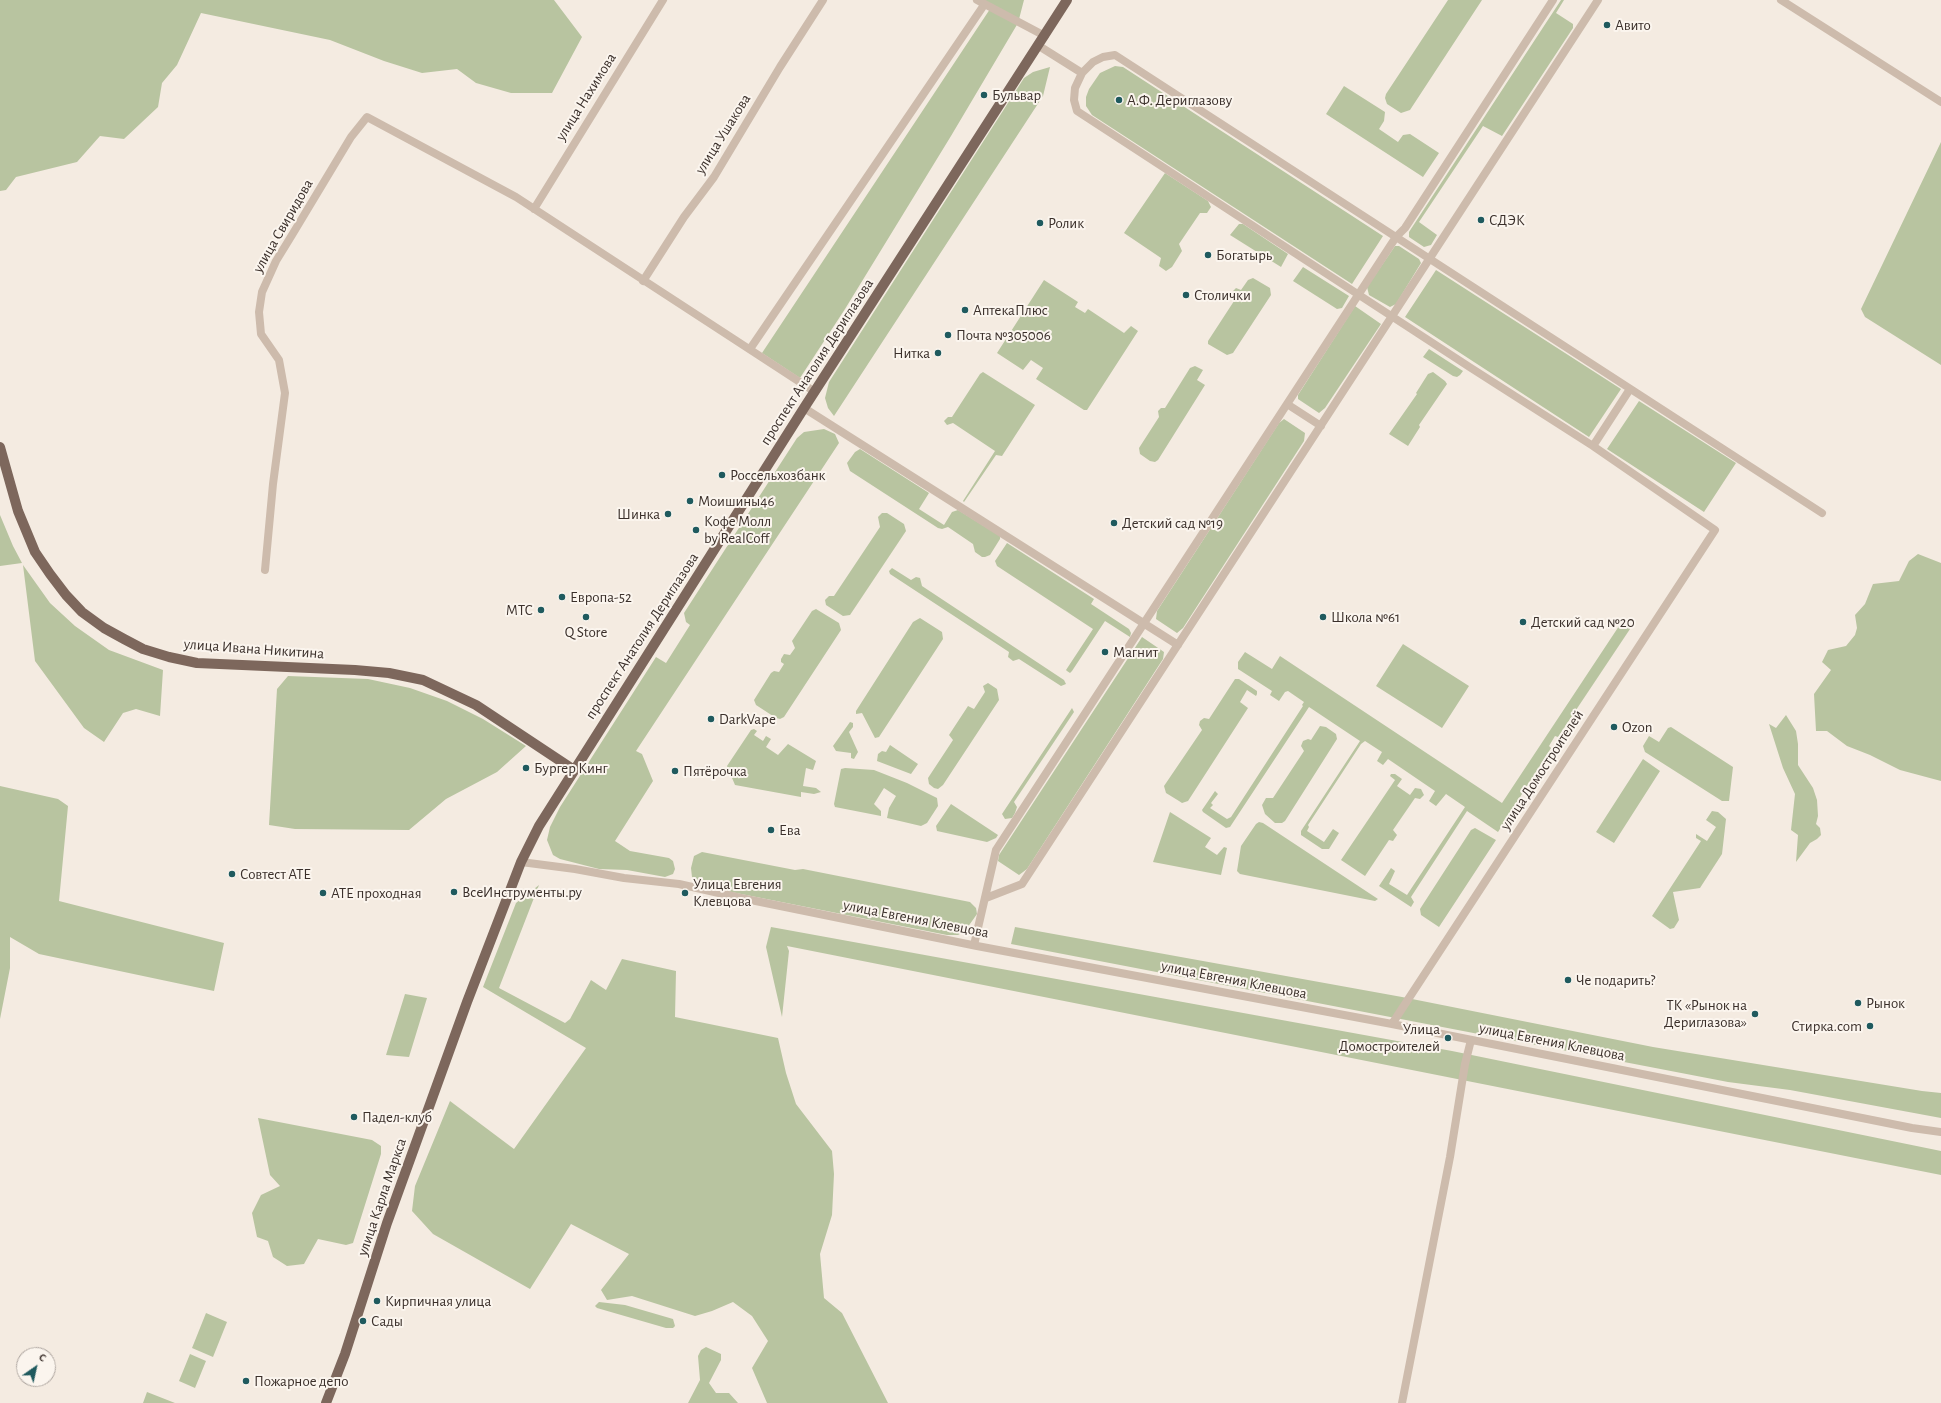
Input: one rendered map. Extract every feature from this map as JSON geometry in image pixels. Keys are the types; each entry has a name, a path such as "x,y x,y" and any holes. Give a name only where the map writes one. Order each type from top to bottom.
{"main road":[{"name":"проспект Анатолия Дериглазова","path":"520,862 548,810 804,408 1039,46 1067,0"},
{"name":"улица Ивана Никитина","path":"0,447 18,511 36,552 50,574 82,612 104,628 143,649 169,658 197,663 355,670 389,673 423,680 476,705 574,770"},
{"name":"улица Карла Маркса","path":"326,1403 345,1354 387,1223 467,1002 520,862"}],"street":[{"name":"улица Нахимова","path":"534,209 663,0"},
{"name":"улица Ушакова","path":"643,281 684,217 714,177 780,67 823,0"},
{"path":"976,0 1045,36"},
{"path":"974,945 996,850 1396,237 1405,228 1554,0"},
{"path":"986,898 1022,884 1431,259 1598,0"},
{"path":"1781,0 1941,102"},
{"path":"750,349 984,5"},
{"path":"1039,46 1082,73"},
{"path":"1630,390 1593,446 1358,295 1077,111 1074,100 1076,88 1082,73 1093,62 1103,57 1115,55 1822,513"},
{"name":"улица Свиридова","path":"265,570 273,484 285,393 279,360 261,334 258,312 262,292 276,261 351,137 367,117 516,197 534,209"},
{"path":"534,209 815,392"},
{"path":"1287,404 1321,426"},
{"path":"804,408 1178,645"},
{"name":"улица Домостроителей","path":"1392,1024 1715,530 1593,446"},
{"name":"улица Евгения Клевцова","path":"520,862 575,869 624,878 679,884 974,945 1392,1024 1912,1128 1941,1132"},
{"path":"1402,1403 1450,1158 1465,1064 1471,1040"}],"green space":[{"path":"0,0 554,0 582,37 552,93 511,93 476,83 457,69 422,73 384,61 330,40 201,13 177,65 162,83 158,107 124,139 100,136 77,162 16,177 6,190 0,191"},
{"path":"983,0 1024,0 1018,23 845,309 800,378 762,353 992,6"},
{"path":"1448,0 1482,0 1410,110 1401,113 1387,104 1385,98 1386,94"},
{"path":"1561,0 1564,0 1556,13 1573,24 1573,28 1502,136 1483,126 1419,222 1437,235 1431,245 1424,247 1409,237 1409,232"},
{"path":"1115,66 1123,67 1383,236 1352,284 1092,115 1086,106 1086,97 1089,89 1100,73"},
{"path":"1050,67 1043,96 834,416 828,408 825,398 829,382 1024,78 1033,72"},
{"path":"1344,86 1385,112 1384,121 1379,129 1398,142 1403,135 1410,134 1439,153 1423,177 1326,114"},
{"path":"1941,142 1941,365 1865,317 1861,309"},
{"path":"1165,173 1208,201 1211,207 1207,213 1200,213 1179,244 1182,251 1172,267 1166,271 1159,266 1161,258 1124,233"},
{"path":"1239,224 1243,224 1288,254 1281,267 1230,235"},
{"path":"1395,246 1399,246 1419,259 1421,263 1396,304 1390,307 1369,295 1367,287"},
{"path":"1303,267 1349,296 1342,308 1337,309 1293,281"},
{"path":"1436,270 1621,389 1589,437 1405,317"},
{"path":"1253,278 1270,288 1271,295 1233,353 1227,355 1208,344 1208,341 1236,298 1233,291 1236,288 1241,290 1248,280"},
{"path":"1044,280 1078,302 1075,307 1085,313 1088,309 1124,333 1131,326 1138,331 1087,410 1084,410 1036,379 1043,368 1031,360 1023,370 997,353"},
{"path":"1355,306 1381,324 1325,408 1319,413 1298,399 1298,395"},
{"path":"1429,349 1463,371 1457,377 1453,376 1423,357"},
{"path":"1195,366 1203,370 1197,380 1205,385 1158,460 1155,462 1150,461 1140,454 1139,448 1159,417 1158,411 1161,408 1165,408 1190,368"},
{"path":"983,372 1035,405 1002,456 996,455 964,502 963,501 995,451 953,423 947,425 944,421 948,417 952,417 980,374"},
{"path":"1433,372 1447,384 1419,425 1420,427 1408,446 1389,434 1417,394 1416,393 1428,374"},
{"path":"1639,401 1736,463 1704,512 1607,449"},
{"path":"1284,419 1305,433 1304,441 1183,628 1177,633 1156,619 1157,611 1279,423"},
{"path":"824,429 835,434 839,443 636,751 642,754 653,781 615,841 630,851 669,858 673,861 675,869 673,874 665,877 627,870 599,869 560,859 553,855 547,840 550,827 560,807 656,657 666,663 690,625 686,622 684,613 797,438 804,432"},
{"path":"860,449 929,493 919,509 944,525 952,512 958,510 1000,536 1000,539 990,555 982,557 975,552 973,544 948,527 942,529 938,528 850,471 847,463 855,452"},
{"path":"882,513 887,513 904,524 906,531 850,615 843,616 826,605 825,600 829,596 834,596 880,527 878,517"},
{"path":"0,515 13,546 22,563 0,566"},
{"path":"1007,543 1094,599 1091,604 1129,629 1131,633 1130,637 1105,621 1072,671 1070,673 1067,671 1066,670 1093,629 997,566 995,561"},
{"path":"1918,554 1941,563 1941,781 1900,770 1870,755 1847,746 1827,731 1816,731 1814,694 1831,670 1822,662 1828,650 1846,646 1855,635 1857,628 1855,615 1865,604 1873,584 1899,581 1909,561"},
{"path":"23,565 50,603 75,626 109,650 163,670 160,716 136,709 123,713 104,742 84,728 35,661"},
{"path":"892,568 911,580 916,577 920,578 922,586 1064,680 1066,684 1061,686 1019,659 1013,661 1008,657 1009,652 890,574 889,571"},
{"path":"816,609 839,623 841,630 784,717 780,719 776,718 756,705 754,700 771,673 774,671 779,672 784,664 781,662 781,659 784,654 790,655 795,648 792,641 812,611"},
{"path":"920,618 942,632 943,639 879,737 875,738 862,713 856,714 856,711 913,622"},
{"path":"1623,620 1632,626 1558,737 1555,736 1549,746 1551,748 1498,832 1467,811 1411,897 1414,902 1411,907 1379,886 1391,868 1395,871 1389,884 1407,895 1465,807 1446,794 1436,806 1429,801 1435,791 1388,759 1383,765 1377,761 1382,752 1365,741 1361,744 1308,825 1309,827 1307,831 1324,842 1333,829 1339,833 1329,849 1322,849 1301,835 1301,831 1360,741 1309,707 1230,827 1226,828 1202,810 1215,791 1218,794 1211,803 1213,805 1210,808 1227,819 1231,817 1303,706 1302,705 1304,702 1288,691 1285,692 1279,701 1270,695 1272,691 1238,669 1238,662 1245,652 1272,669 1280,656 1502,803"},
{"path":"1142,637 1164,652 1163,659 1027,869 1019,875 998,861 999,855"},
{"path":"1403,644 1469,686 1442,728 1376,686"},
{"path":"288,676 368,679 410,688 447,701 483,719 526,746 497,772 446,799 409,830 295,829 269,825 277,689"},
{"path":"1235,679 1239,679 1257,691 1257,694 1256,696 1247,690 1240,702 1248,708 1188,801 1182,803 1166,793 1164,786 1202,730 1199,725 1200,721 1204,718 1209,719"},
{"path":"988,683 997,689 999,700 943,785 938,789 934,788 929,784 928,778 953,740 949,735 968,706 974,709 985,692 983,686"},
{"path":"1072,708 1074,712 1014,802 1017,807 1012,818 1005,819 1002,814"},
{"path":"1786,715 1796,731 1798,744 1798,765 1813,788 1817,800 1818,816 1816,824 1820,828 1821,835 1810,843 1796,862 1798,835 1791,830 1795,794 1783,768 1769,724 1776,728"},
{"path":"850,722 853,723 853,727 849,732 858,752 854,759 851,758 851,753 836,751 833,746"},
{"path":"1320,726 1326,727 1336,734 1337,739 1285,821 1282,823 1275,823 1265,814 1262,805 1266,798 1273,798 1304,751 1301,746 1303,741 1308,739 1311,740"},
{"path":"1671,727 1733,767 1729,801 1722,801 1645,752 1643,746 1649,736 1659,742 1668,728"},
{"path":"754,729 757,731 754,735 763,741 766,736 771,739 766,747 778,755 788,744 816,761 813,770 806,768 803,786 816,788 821,792 814,794 801,792 801,797 735,785 727,766 751,730"},
{"path":"890,745 918,764 911,774 877,761 878,754 882,751 886,752"},
{"path":"1643,759 1660,771 1614,843 1596,832"},
{"path":"841,769 874,770 907,783 937,798 938,806 927,823 921,826 887,818 889,808 896,796 884,788 874,804 881,811 881,816 835,807 834,804"},
{"path":"1391,774 1395,774 1402,779 1397,786 1410,795 1415,788 1421,789 1424,795 1420,799 1415,798 1393,830 1397,835 1393,841 1389,840 1365,876 1341,860 1395,780 1390,776"},
{"path":"0,786 58,799 68,806 59,901 224,943 214,991 39,954 10,937 10,968 0,1019"},
{"path":"951,804 998,835 996,838 987,842 937,831 936,826"},
{"path":"1712,811 1718,812 1726,819 1722,854 1700,888 1673,892 1679,920 1674,928 1670,929 1652,916 1701,841 1696,838 1696,834 1707,841 1716,827 1706,820"},
{"path":"1170,812 1211,838 1205,847 1217,855 1224,847 1227,848 1221,875 1153,862"},
{"path":"1259,822 1263,823 1378,899 1375,901 1240,874 1237,871 1241,846"},
{"path":"1475,828 1496,840 1439,927 1421,915 1420,909 1471,830"},
{"path":"702,852 795,870 803,869 970,902 976,908 977,914 965,931 958,935 947,935 701,886 692,877 691,868 694,856"},
{"path":"539,885 499,988 565,1023 570,1019 591,980 606,990 622,959 676,971 675,1017 778,1038 786,1073 796,1104 832,1151 834,1174 832,1215 820,1254 824,1298 842,1313 888,1403 767,1403 752,1368 768,1341 752,1316 733,1302 695,1316 632,1296 607,1300 601,1290 629,1254 571,1224 530,1289 433,1234 412,1211 415,1186 450,1101 514,1149 586,1048 483,987 516,903"},
{"path":"771,927 1452,1051 1941,1151 1941,1175 787,946 789,951 782,1017 766,947"},
{"path":"1015,927 1402,997 1653,1047 1941,1093 1941,1118 1790,1090 1728,1082 1011,944"},
{"path":"405,994 427,998 409,1057 386,1055"},
{"path":"258,1118 372,1140 381,1146 381,1154 353,1243 346,1245 318,1239 304,1264 287,1266 273,1257 268,1241 257,1237 252,1213 261,1195 280,1186 270,1175"},
{"path":"599,1302 625,1305 673,1319 675,1326 673,1328 666,1328 597,1308 595,1306"},
{"path":"206,1313 227,1322 213,1357 192,1348"},
{"path":"706,1347 721,1354 721,1360 709,1383 716,1393 729,1393 738,1403 688,1403 700,1380 698,1356 701,1350"},
{"path":"190,1354 206,1361 195,1388 179,1381"},
{"path":"147,1392 175,1403 143,1403"}],"place":[{"name":"Авито","path":"1607,25"},
{"name":"Бульвар","path":"984,95"},
{"name":"А.Ф. Дериглазову","path":"1119,100"},
{"name":"СДЭК","path":"1481,220"},
{"name":"Ролик","path":"1040,223"},
{"name":"Богатырь","path":"1208,255"},
{"name":"Столички","path":"1186,295"},
{"name":"АптекаПлюс","path":"965,310"},
{"name":"Почта №305006","path":"948,335"},
{"name":"Нитка","path":"938,353"},
{"name":"Россельхозбанк","path":"722,475"},
{"name":"Моишины46","path":"690,501"},
{"name":"Шинка","path":"668,514"},
{"name":"Детский сад №19","path":"1114,523"},
{"name":"Кофе Молл by RealCoff","path":"696,530"},
{"name":"Европа-52","path":"562,597"},
{"name":"МТС","path":"541,610"},
{"name":"Q Store","path":"586,617"},
{"name":"Школа №61","path":"1323,617"},
{"name":"Детский сад №20","path":"1523,622"},
{"name":"Магнит","path":"1105,652"},
{"name":"DarkVape","path":"711,719"},
{"name":"Ozon","path":"1614,727"},
{"name":"Бургер Кинг","path":"526,768"},
{"name":"Пятёрочка","path":"675,771"},
{"name":"Ева","path":"771,830"},
{"name":"Совтест АТЕ","path":"232,874"},
{"name":"ВсеИнструменты.ру","path":"454,892"},
{"name":"АТЕ проходная","path":"323,893"},
{"name":"Улица Евгения Клевцова","path":"685,893"},
{"name":"Че подарить?","path":"1568,980"},
{"name":"Рынок","path":"1858,1003"},
{"name":"ТК «Рынок на Дериглазова»","path":"1755,1014"},
{"name":"Стирка.com","path":"1870,1026"},
{"name":"Улица Домостроителей","path":"1448,1038"},
{"name":"Падел-клуб","path":"354,1117"},
{"name":"Кирпичная улица","path":"377,1301"},
{"name":"Сады","path":"363,1321"},
{"name":"Пожарное депо","path":"246,1381"}]}
